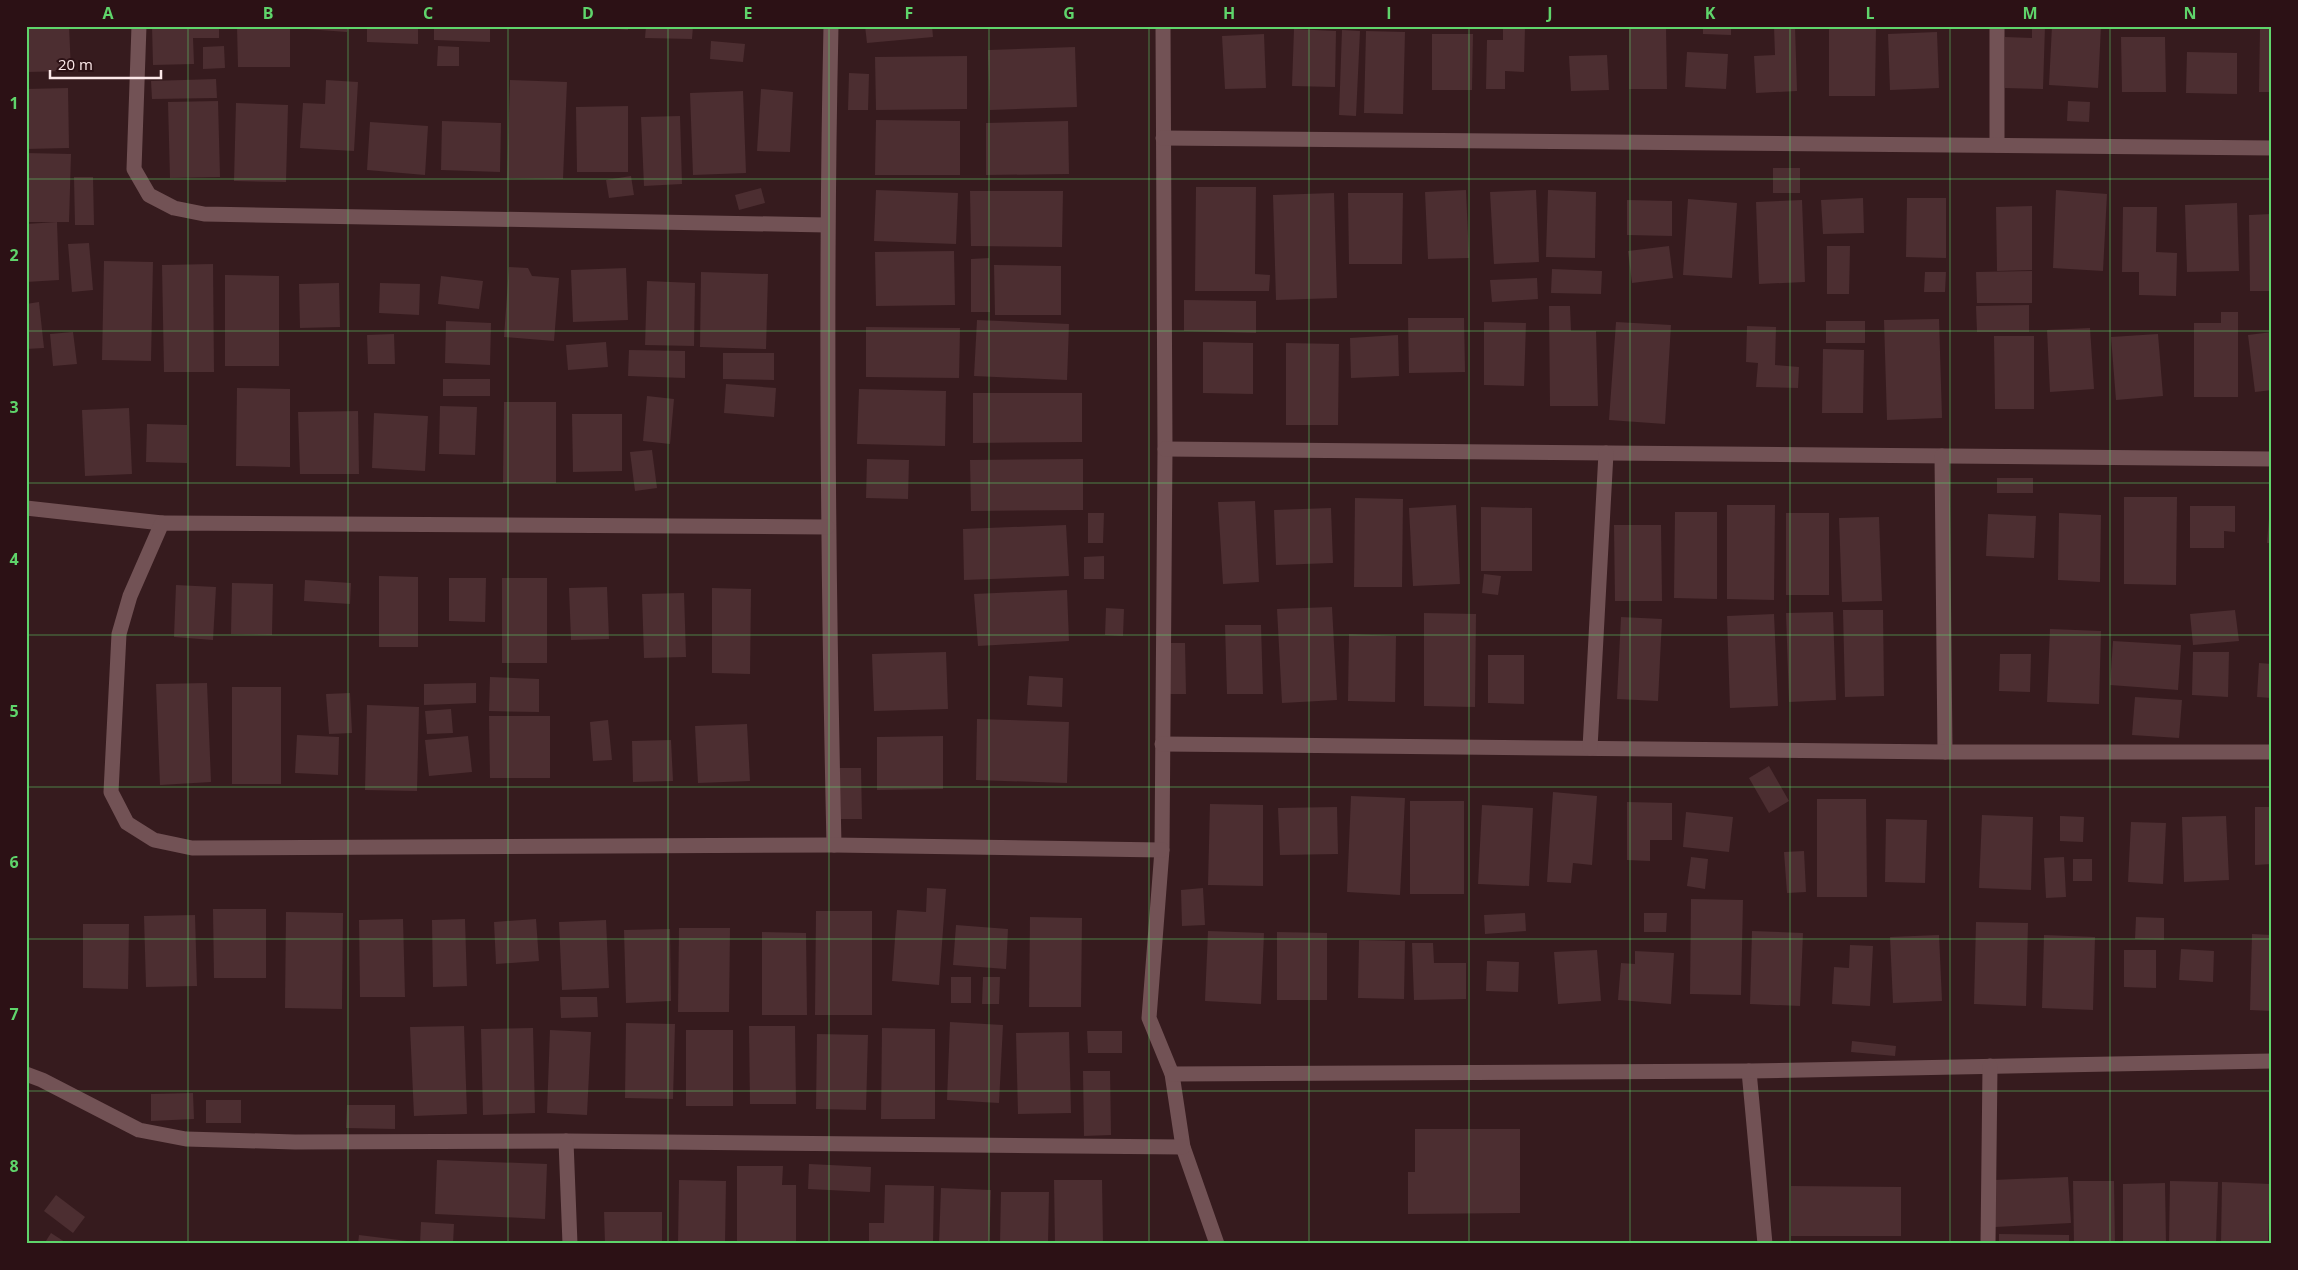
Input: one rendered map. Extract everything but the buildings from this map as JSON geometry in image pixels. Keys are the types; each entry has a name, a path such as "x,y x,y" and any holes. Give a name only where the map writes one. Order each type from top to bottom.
{"street":[{"path":"140,26 134,169 149,195 174,208 204,214 827,225"},
{"path":"832,26 827,225 827,527 834,844"},
{"path":"1163,26 1165,449 1162,850 1149,1018 1172,1074 1183,1147 1217,1244"},
{"path":"1997,26 1997,145"},
{"path":"1163,138 2272,148"},
{"path":"1165,449 2272,459"},
{"path":"1590,748 1606,453"},
{"path":"1942,456 1945,752"},
{"path":"26,508 162,523 827,527"},
{"path":"162,523 130,596 119,634 111,792 127,823 154,840 192,848 834,844 1162,850"},
{"path":"1162,744 1945,752 2272,752"},
{"path":"1172,1074 1749,1071 2272,1061"},
{"path":"1988,1244 1990,1066"},
{"path":"1749,1071 1766,1244"},
{"path":"26,1074 42,1080 139,1130 186,1139 295,1142 566,1141 1183,1147"},
{"path":"566,1141 570,1244"}]}
